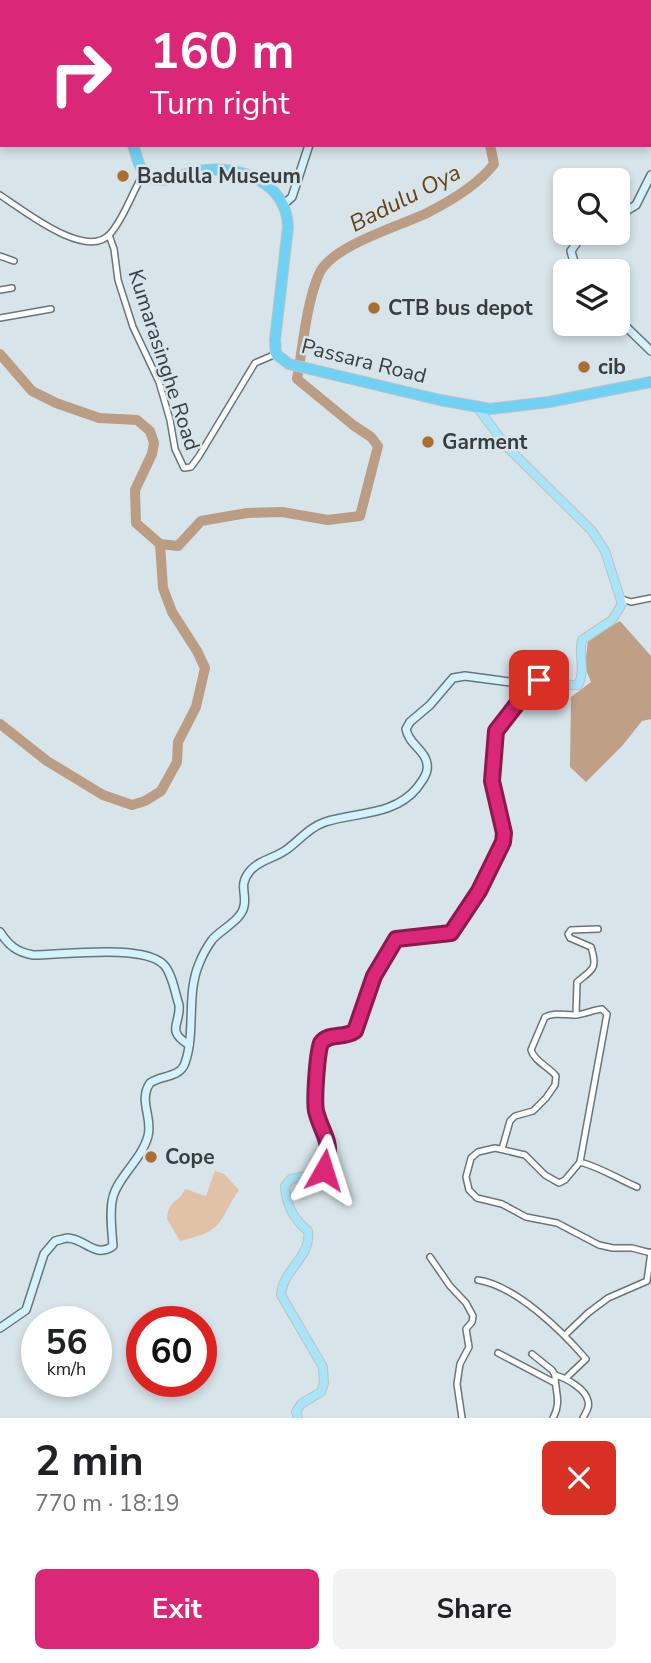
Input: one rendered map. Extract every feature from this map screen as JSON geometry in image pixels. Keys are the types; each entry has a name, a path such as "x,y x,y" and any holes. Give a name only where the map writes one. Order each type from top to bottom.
{"highway":[{"path":"134,147 144,173 158,179 208,170 235,172 270,186 283,205"},
{"name":"Passara Road","path":"283,205 288,234 275,340 276,354 289,364 477,407 517,407 651,382"}],"main road":[{"path":"298,1418 296,1412 301,1404 321,1392 324,1374 319,1358 281,1294 281,1285 305,1252 309,1241 308,1231 295,1221 285,1186 290,1179 321,1173 329,1155 327,1137 316,1110 321,1043 329,1037 348,1035 355,1031 374,976 396,939 451,933 479,891 504,836 492,781 494,737 498,726 536,681 546,679 570,686 578,685 582,673 582,640 612,620 620,610 622,599 605,551 592,531 507,447 477,407"}],"street":[{"path":"283,205 292,197 308,147"},
{"path":"0,195 74,239 89,242 102,240 109,235 144,173"},
{"path":"630,209 636,205 651,176"},
{"name":"Kumarasinghe Road","path":"109,235 114,249 118,280 133,327 159,382 175,449 184,468 191,467 199,456 255,363 276,354"},
{"path":"0,256 14,261"},
{"path":"0,290 12,288"},
{"path":"0,318 51,309"},
{"path":"630,331 651,351"},
{"path":"622,599 631,602 651,598"},
{"path":"0,1328 26,1310 44,1254 55,1241 72,1239 98,1251 113,1246 112,1197 137,1161 149,1135 144,1104 147,1087 154,1080 178,1074 185,1065 198,966 211,941 245,906 242,889 249,871 259,863 285,851 310,829 326,822 401,803 412,794 424,779 427,761 423,753 410,742 406,729 453,678 465,676 533,685"},
{"path":"576,1015 577,982 593,970 596,963 591,947 570,938 568,934 571,930 598,929"},
{"path":"0,932 8,944 19,952 33,955 125,952 156,959 165,966 179,1005 176,1031 180,1040 189,1045"},
{"path":"502,1149 510,1121 515,1116 533,1111 555,1085 556,1076 549,1067 533,1057 531,1050 545,1017 553,1013 576,1015 602,1009 607,1014 580,1162 565,1180 559,1183 545,1175 525,1155 495,1148 471,1157 466,1177 469,1190 477,1198 502,1204 526,1217 557,1223 599,1245 651,1252 647,1281 608,1298 565,1335"},
{"path":"580,1162 603,1168 637,1187"},
{"path":"430,1257 473,1316 466,1329 469,1347 460,1364 457,1384 463,1418"},
{"path":"478,1280 506,1288 565,1335 586,1359 566,1378"},
{"path":"498,1353 555,1382"},
{"path":"532,1354 555,1375 559,1397 558,1409 553,1418"},
{"path":"555,1375 566,1378 587,1397 589,1405 583,1418"}],"shaded area":[{"path":"620,621 651,656 651,719 642,721 622,746 586,782 570,767 571,697 591,682 585,667 588,640"},
{"path":"215,1171 224,1174 239,1190 213,1229 180,1241 167,1219 170,1208 185,1189 206,1196"}],"waterway":[{"name":"Badulu Oya","path":"0,354 32,391 56,403 99,418 137,420 150,431 154,443 152,454 135,490 136,523 160,544 178,546 201,521 247,513 282,512 328,520 360,516 378,446 371,437 297,379 308,312 319,274 337,254 367,238 425,214 471,186 494,164 490,147"},
{"path":"0,724 47,761 103,795 132,805 161,791 177,762 178,742 196,707 205,668 172,612 163,588 160,544"}],"place":[{"name":"Badulla Museum","path":"123,176"},
{"name":"CTB bus depot","path":"374,308"},
{"name":"cib","path":"584,367"},
{"name":"Garment","path":"428,442"},
{"name":"Cope","path":"151,1157"}],"route":[{"path":"324,1170 329,1155 327,1137 316,1110 321,1043 329,1037 348,1035 355,1031 374,976 396,939 451,933 479,891 504,836 492,781 494,737 498,726 534,682 539,680"}]}
